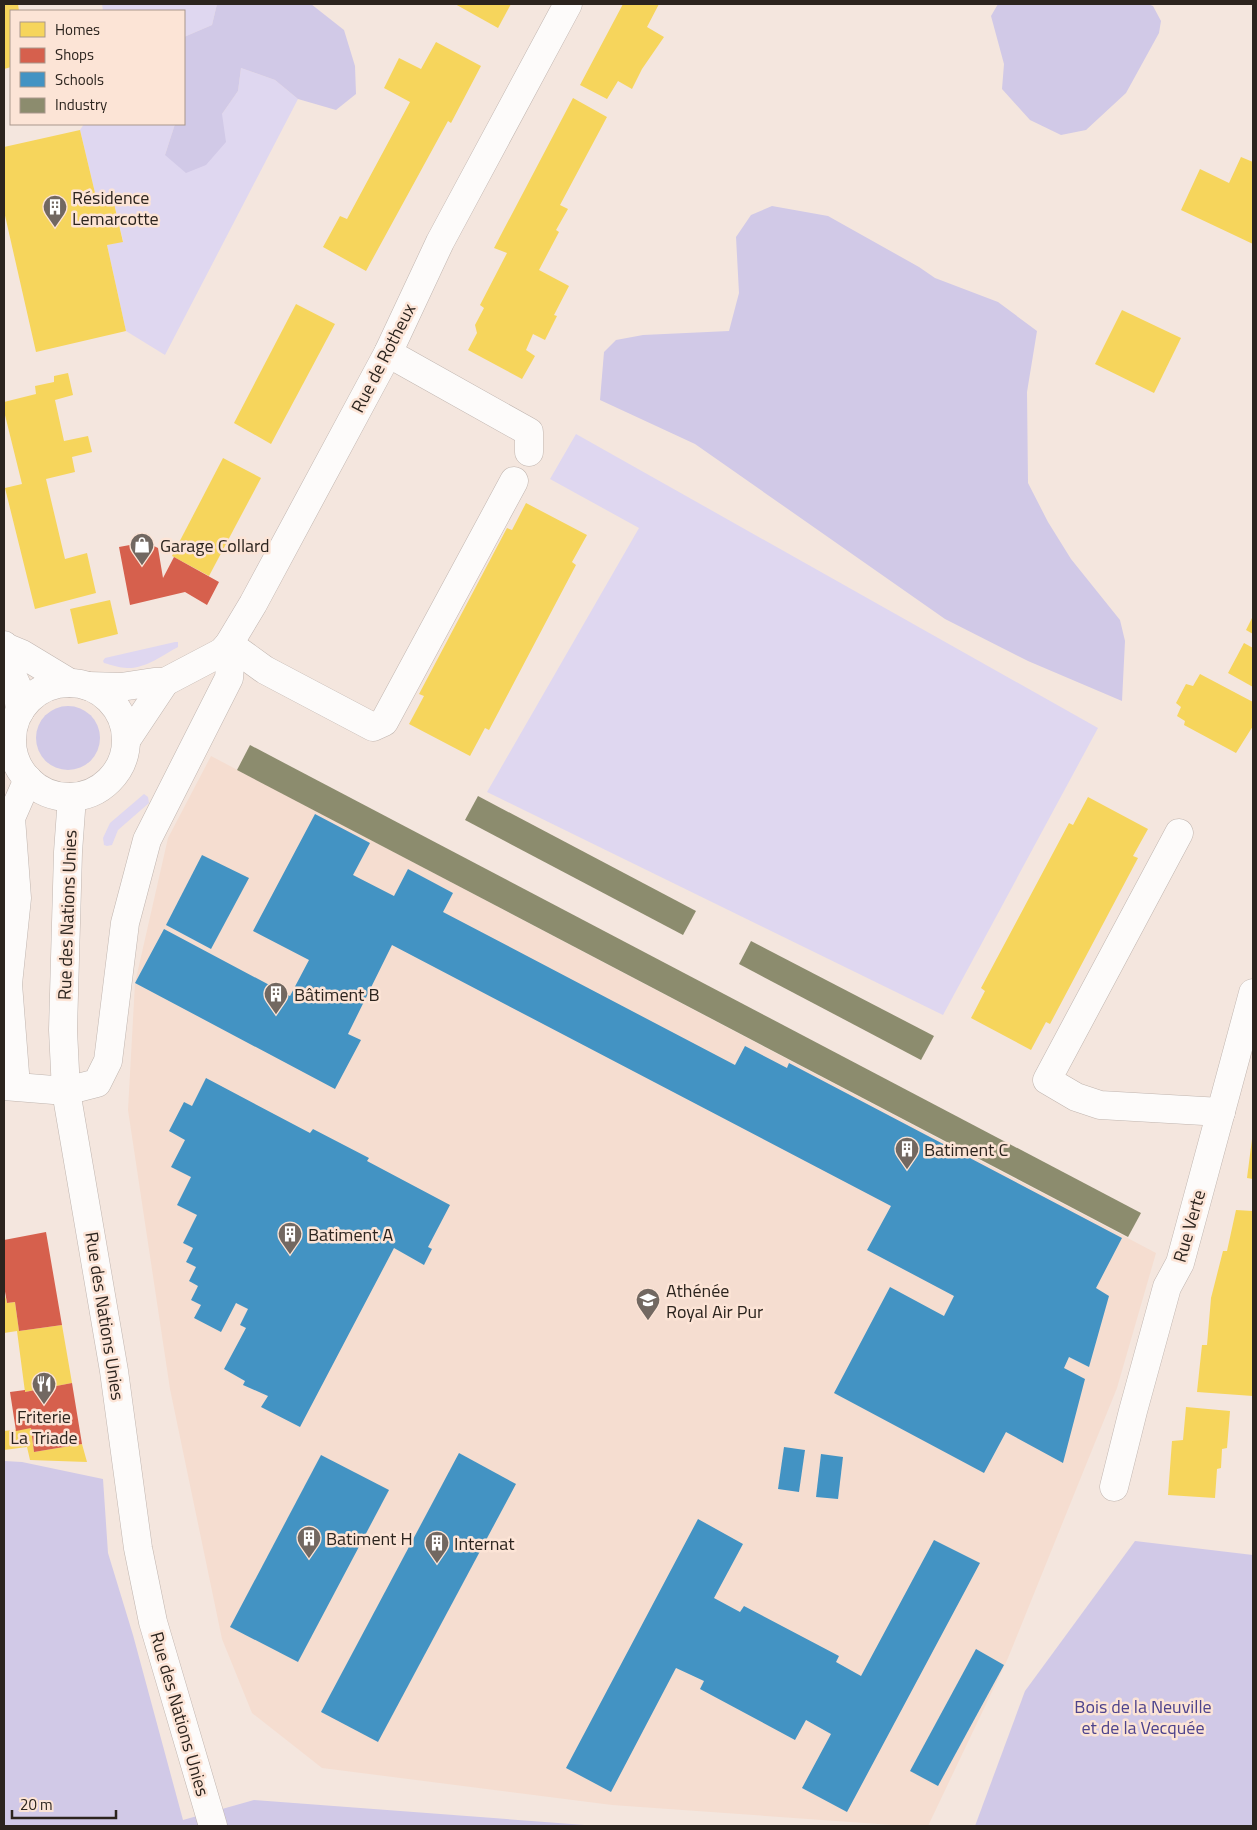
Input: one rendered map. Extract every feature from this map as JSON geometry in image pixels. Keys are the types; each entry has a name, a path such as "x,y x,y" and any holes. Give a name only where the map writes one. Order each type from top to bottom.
{"street":[{"name":"Rue de Rotheux","path":"225,648 253,604 388,353 440,242 563,5"},
{"path":"388,353 529,432 529,452"},
{"path":"225,648 373,727 384,722 514,481"},
{"path":"4,646 79,684 104,694 117,708 125,723 127,739 125,755 114,776 97,790 72,797 49,794 28,779 17,764 12,746 12,723 17,686 6,661 4,646"},
{"path":"127,739 165,682 225,648"},
{"path":"28,779 12,818 18,898 8,984 10,1086 66,1091 97,1083 108,1061 125,923 143,854 147,840 229,678 230,666 225,648"},
{"path":"12,723 26,702 38,692 50,686 79,684 121,688 165,682"},
{"name":"Rue des Nations Unies","path":"72,797 68,852 63,1030 66,1091 114,1371 138,1548 151,1613 213,1826"},
{"path":"1179,833 1047,1080 1076,1097 1100,1104 1220,1112"},
{"name":"Rue Verte","path":"1114,1487 1164,1296 1180,1263 1253,993"}],"shaded area":[{"path":"102,4 217,4 212,25 185,37 185,10 103,10"},
{"path":"241,68 275,80 298,99 165,355 126,331 107,245 123,241 112,195 96,197 80,130 83,125 175,125 165,155 222,114 238,91"},
{"path":"576,434 1098,728 943,1015 487,792 639,528 550,479"},
{"path":"178,642 178,647 154,661 134,668 122,668 104,663 103,661 105,658"},
{"name":"Athénée Royal Air Pur","path":"211,756 1156,1253 1117,1388 1008,1658 928,1826 612,1805 322,1768 252,1713 222,1639 170,1389 128,1110 135,983 168,838"},
{"path":"144,794 148,797 149,803 118,830 112,845 104,845 103,838 110,823"}],"green space":[{"path":"217,4 311,4 344,30 355,66 356,94 336,110 298,99 275,80 241,68 238,91 222,114 226,142 206,165 186,173 165,155 175,125 185,125 185,37 212,25"},
{"path":"998,4 1148,4 1153,6 1161,21 1159,33 1126,93 1086,130 1061,135 1030,120 1002,89 1004,64 991,16"},
{"path":"772,206 828,216 935,278 998,302 1037,331 1027,392 1028,483 1048,522 1071,559 1120,620 1125,641 1122,701 1028,661 945,619 695,444 600,400 604,352 616,340 643,335 729,331 739,293 736,237 751,215"},
{"path":"68,706 86,712 94,720 100,738 94,756 86,764 68,770 50,764 42,756 36,738 42,720 50,712"},
{"path":"4,1461 22,1462 103,1479 108,1553 133,1635 183,1820 254,1800 598,1826 4,1826"},
{"name":"Bois de la Neuville et de la Vecquée","path":"1135,1541 1253,1555 1253,1826 975,1826 1025,1691"}],"building: Homes":[{"path":"4,4 18,4 19,10 10,10 10,67 4,69"},
{"path":"455,4 511,4 498,28"},
{"path":"623,4 659,4 647,27 664,37 642,69 632,89 618,81 607,99 580,85"},
{"path":"436,42 481,66 451,123 448,121 366,271 323,247 340,216 347,219 410,102 384,88 399,58 421,69"},
{"path":"573,98 607,117 560,205 568,209 556,230 559,232 539,270 569,286 554,315 557,316 545,340 533,334 526,350 535,356 522,379 468,350 477,333 475,325 484,308 480,305 507,253 494,248"},
{"name":"Résidence Lemarcotte","path":"80,130 96,197 112,195 123,242 107,245 126,331 36,352 4,211 4,147"},
{"path":"1241,157 1253,162 1253,244 1181,210 1200,169 1229,183"},
{"path":"296,304 335,324 271,444 234,423"},
{"path":"1122,310 1181,338 1154,393 1095,364"},
{"path":"68,373 73,395 55,400 64,441 88,436 92,452 72,457 75,472 46,479 65,559 87,553 96,593 35,609 5,488 22,484 4,411 4,402 36,394 35,386 54,382 54,376"},
{"path":"223,458 261,478 209,576 172,556"},
{"path":"526,503 587,535 572,562 576,565 489,730 485,728 470,756 409,724 424,696 419,694 507,528 512,530"},
{"path":"110,600 118,634 78,644 70,609"},
{"path":"1253,616 1253,634 1246,630"},
{"path":"1244,643 1253,648 1253,687 1228,673"},
{"path":"1200,674 1253,702 1253,726 1236,753 1184,725 1185,721 1177,716 1181,707 1176,703 1186,684 1193,686"},
{"path":"1088,797 1148,829 1133,856 1138,858 1050,1024 1046,1022 1031,1050 971,1018 985,991 981,988 1069,823 1073,825"},
{"path":"1253,1139 1253,1179 1247,1178"},
{"path":"1236,1210 1253,1211 1253,1396 1197,1392 1202,1345 1207,1345 1211,1298 1223,1251 1227,1251"},
{"path":"4,1292 7,1303 15,1302 19,1331 62,1325 72,1383 25,1392 17,1331 4,1333"},
{"path":"1186,1407 1230,1411 1227,1448 1222,1449 1221,1468 1217,1469 1215,1498 1168,1495 1172,1441 1183,1440"},
{"path":"31,1428 34,1452 82,1444 87,1462 30,1460 27,1447 4,1450 4,1431"}],"building: Shops":[{"name":"Garage Collard","path":"146,542 158,548 163,578 174,557 219,582 207,605 185,592 130,605 119,547"},
{"path":"46,1232 62,1325 19,1331 15,1302 7,1303 4,1286 4,1240"},
{"name":"Friterie La Triade","path":"72,1383 82,1444 34,1452 31,1428 16,1431 10,1392 25,1390 25,1392"}],"building: Schools":[{"name":"Batiment C","path":"315,814 370,843 353,875 394,896 408,869 453,893 443,912 735,1065 745,1046 787,1068 789,1063 1122,1238 1096,1288 1109,1296 1089,1367 1069,1357 1064,1368 1085,1379 1063,1463 1006,1432 984,1473 834,1393 890,1287 944,1316 954,1296 867,1250 891,1206 392,945 348,1034 361,1040 335,1089 135,983 164,929 290,996 309,960 253,931"},
{"path":"202,855 249,878 211,949 166,925"},
{"name":"Batiment A","path":"206,1078 310,1133 313,1129 369,1158 367,1161 450,1205 428,1247 432,1249 424,1265 394,1248 300,1427 261,1407 268,1396 243,1385 245,1381 224,1369 246,1328 240,1325 248,1309 236,1303 221,1332 194,1318 201,1305 191,1300 198,1286 189,1281 196,1267 186,1262 193,1248 183,1243 197,1215 177,1205 191,1177 171,1167 185,1140 169,1131 184,1102 192,1106"},
{"path":"784,1447 805,1450 799,1492 778,1489"},
{"name":"Internat","path":"459,1453 516,1484 378,1742 321,1712"},
{"path":"821,1454 843,1457 838,1499 816,1497"},
{"name":"Batiment H","path":"321,1455 389,1490 298,1662 230,1627"},
{"path":"698,1519 743,1544 714,1598 740,1612 744,1606 839,1656 836,1662 861,1676 934,1540 980,1563 847,1812 802,1788 831,1734 806,1720 795,1740 700,1689 704,1681 676,1668 611,1792 566,1768"},
{"path":"976,1649 1004,1665 938,1786 910,1771"}],"building: Industry":[{"path":"250,745 1141,1213 1128,1237 237,770"},
{"path":"478,796 696,911 683,935 465,820"},
{"path":"751,941 934,1036 921,1060 739,964"}],"place":[{"name":"Résidence Lemarcotte","path":"55,228"},
{"name":"Garage Collard","path":"142,566"},
{"name":"Bâtiment B","path":"276,1015"},
{"name":"Batiment C","path":"907,1170"},
{"name":"Batiment A","path":"290,1255"},
{"name":"Athénée Royal Air Pur","path":"648,1321"},
{"name":"Friterie La Triade","path":"44,1405"},
{"name":"Batiment H","path":"309,1559"},
{"name":"Internat","path":"437,1564"}]}
